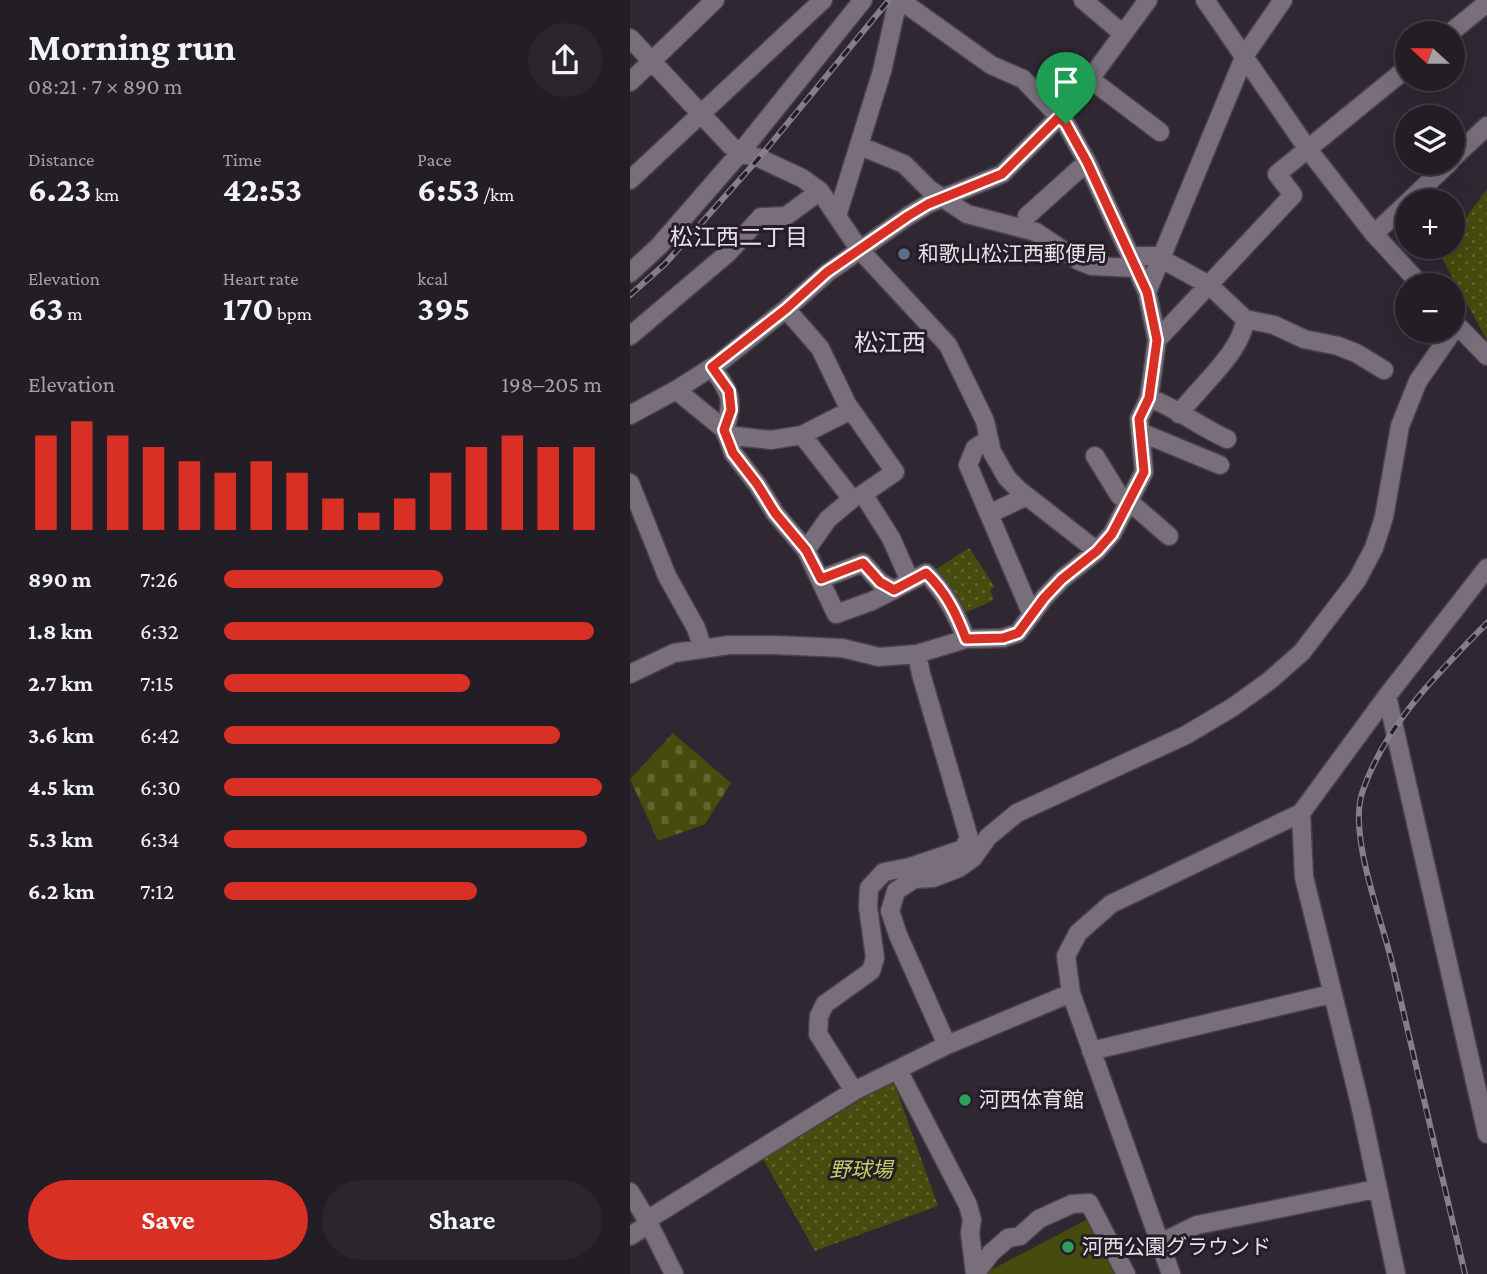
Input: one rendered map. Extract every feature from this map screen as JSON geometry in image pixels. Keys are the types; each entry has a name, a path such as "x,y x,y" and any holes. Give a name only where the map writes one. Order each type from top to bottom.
{"street":[{"path":"630,82 715,0"},
{"path":"630,180 823,0"},
{"path":"630,274 659,246 740,153 863,0"},
{"path":"630,674 674,653 729,645 842,648 879,657 917,653 966,639 1003,638 1018,633 1062,579 1097,551 1112,534 1144,472 1139,419 1149,398 1157,340 1147,292 1087,162 1066,124 1023,79 992,65 899,0 882,71 837,216"},
{"path":"1083,0 1123,34"},
{"path":"633,409 676,390 712,367 786,309 827,272 908,216 943,198 1002,174 1059,117 1148,0"},
{"path":"1205,0 1307,148 1374,234 1410,273"},
{"path":"1147,292 1245,55 1283,0"},
{"path":"1465,21 1487,3"},
{"path":"630,38 740,153 759,158 802,178 820,191 859,249 948,345 985,421 992,452 1007,478 1097,551"},
{"path":"1157,340 1293,195 1277,174 1395,78"},
{"path":"1090,79 1160,132"},
{"path":"1465,147 1487,126"},
{"path":"860,146 904,164 929,189 967,214 1036,232 1092,267 1134,262 1147,254 1161,259 1209,285 1245,319 1274,325 1304,339 1338,346 1384,370"},
{"path":"1027,216 1087,162"},
{"path":"1422,189 1436,175"},
{"path":"630,336 728,253 761,217 786,216 820,191"},
{"path":"1374,234 1395,214"},
{"path":"786,309 820,348 851,410 895,472 863,494 891,538 910,582"},
{"path":"1179,414 1222,364 1244,331 1245,319"},
{"path":"1465,332 1482,349"},
{"path":"854,1091 818,1034 819,1016 825,1004 871,971 875,958 868,907 869,888 873,881 884,872 912,873 933,878 959,868 972,859 988,837 1017,813 1186,735 1251,694 1302,652 1357,580 1374,548 1384,517 1400,426 1418,381 1442,343"},
{"path":"712,367 729,391 731,410 725,433"},
{"path":"676,390 725,433 733,453 775,513 806,550 836,614 872,601 926,573 938,584 956,611 966,639"},
{"path":"1149,398 1167,405 1200,427 1227,439"},
{"path":"725,433 771,440 802,435 851,410"},
{"path":"1190,453 1200,427"},
{"path":"1140,432 1220,466"},
{"path":"802,435 852,499 828,519 806,550"},
{"path":"989,439 975,448 968,465 1032,615"},
{"path":"1095,456 1118,495 1169,536"},
{"path":"630,483 667,576 696,628 703,649"},
{"path":"989,514 1027,496"},
{"path":"821,579 863,563 880,582 894,590"},
{"path":"1171,1274 1071,993 1066,956 1078,933 1111,904 1301,813 1387,696 1487,568"},
{"path":"917,653 920,674 969,838 963,849 912,873 896,891 890,911 947,1045"},
{"path":"1387,696 1487,1134"},
{"path":"1301,813 1304,877 1360,1104 1396,1274"},
{"path":"630,1236 854,1091 947,1045 1071,993"},
{"path":"1091,1051 1331,994"},
{"path":"898,1070 968,1205 972,1220 970,1233 975,1274"},
{"path":"1160,1243 1197,1225 1376,1189"},
{"path":"630,1192 674,1274"},
{"path":"975,1274 1008,1238 1020,1236 1039,1219 1072,1204 1089,1203 1126,1274"}],"green space":[{"path":"1487,189 1487,340 1465,300 1465,273 1450,273 1442,259 1465,259 1465,219"},
{"path":"969,548 995,587 990,590 994,600 960,615 933,571"},
{"path":"673,733 731,783 705,824 658,841 630,779"},
{"name":"野球場","path":"893,1080 938,1206 815,1251 763,1159"},
{"name":"河西公園グラウンド","path":"1086,1220 1115,1274 983,1274"}],"railway":[{"path":"630,295 665,264 759,158 889,0"},
{"path":"1465,1274 1391,959 1367,875 1359,811 1362,793 1384,745 1415,701 1487,623"}],"place":[{"name":"和歌山松江西郵便局","path":"904,254"},
{"name":"河西体育館","path":"965,1100"},
{"name":"河西公園グラウンド","path":"1068,1247"}],"district":[{"name":"松江西二丁目","path":"739,237"},
{"name":"松江西","path":"890,343"}],"route":[{"path":"1059,117 1066,124 1087,162 1147,292 1157,340 1149,398 1139,419 1144,472 1112,534 1097,551 1062,579 1018,633 1003,638 966,639 956,611 938,584 926,573 894,590 880,582 863,563 821,579 806,550 775,513 733,453 724,430 731,410 729,391 712,367 859,249 928,204 1002,174 1059,117"}]}
